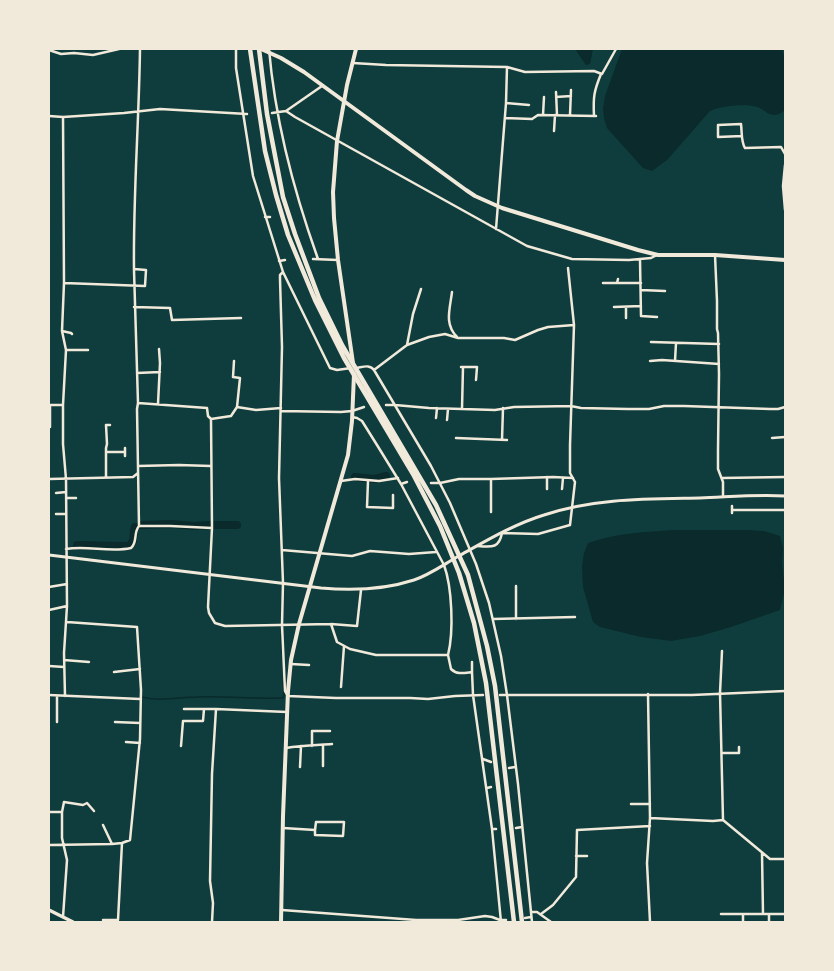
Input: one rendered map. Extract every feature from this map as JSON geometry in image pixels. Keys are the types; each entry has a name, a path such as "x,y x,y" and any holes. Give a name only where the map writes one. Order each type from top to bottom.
{"highway":[{"path":"260,49 267,114 283,197 319,298 342,345 436,505 468,575 488,646 495,686 522,922"},
{"path":"250,51 265,151 288,235 315,300 344,358 413,474 440,526 457,566 474,623 486,683 514,922"}],"main road":[{"path":"260,49 269,51 304,72 466,190 475,196 498,206 658,255 715,255 785,260"},
{"path":"281,922 282,828 287,712 291,664 299,624 348,455 352,417 353,368 348,323 338,260 333,192 337,141 356,49"},
{"path":"49,910 70,922"}],"street":[{"path":"49,50 64,54 74,53 93,55 119,49"},
{"path":"66,549 77,547 98,549 131,548 135,542 136,531 139,526 138,403 134,269 136,141 139,111 140,49"},
{"path":"236,49 236,68 253,176 283,272 330,368 337,370 367,366 373,368 440,483 459,521 476,564 493,619 501,656 507,695 532,922"},
{"path":"504,118 532,119 538,115 595,116 593,99 594,93 601,74 616,49"},
{"path":"269,51 278,113 288,165 301,218 318,259"},
{"path":"353,63 507,67 524,72 594,71 601,74"},
{"path":"496,229 506,103 507,67"},
{"path":"272,113 286,111 322,86"},
{"path":"570,115 571,90"},
{"path":"554,131 556,92"},
{"path":"556,97 571,96"},
{"path":"542,115 544,97"},
{"path":"506,103 529,105"},
{"path":"49,116 63,117 160,109 247,114"},
{"path":"286,111 294,118 527,246 572,259 640,260 658,255"},
{"path":"63,117 62,163 64,283 62,331 66,350 62,444 66,479 67,584 67,622 64,660 65,696"},
{"path":"742,136 718,137 718,125 741,124 743,146 745,148 781,147 785,154"},
{"path":"785,165 785,210"},
{"path":"715,255 717,301 716,329 718,333 719,364 718,469 723,482 723,497"},
{"path":"313,259 338,260"},
{"path":"279,261 285,260"},
{"path":"640,260 641,316 657,317"},
{"path":"502,534 538,534 570,525 575,482 570,473 574,325 568,268"},
{"path":"64,283 145,286 146,270 134,269"},
{"path":"283,272 280,275 282,347 280,478 283,582 282,625 285,691 288,696 336,698 428,699 482,695"},
{"path":"617,283 618,279"},
{"path":"603,283 641,284"},
{"path":"407,345 413,314 421,289"},
{"path":"641,290 665,291"},
{"path":"452,292 448,318 452,332 458,338"},
{"path":"614,307 641,306"},
{"path":"134,307 170,308 172,320 241,318"},
{"path":"626,307 626,318"},
{"path":"374,370 407,345 430,337 445,334 458,338 504,338 515,340 548,327 574,325"},
{"path":"62,331 72,334"},
{"path":"651,342 718,344"},
{"path":"675,361 676,343"},
{"path":"158,404 160,372 159,349"},
{"path":"66,350 88,350"},
{"path":"650,360 719,364"},
{"path":"667,360 668,365"},
{"path":"211,419 231,416 238,407 240,378 233,377 234,361"},
{"path":"462,409 462,367 477,367 476,380"},
{"path":"137,373 160,372"},
{"path":"138,403 207,408 208,416 211,419 212,528 208,607 209,613 215,623 225,626 299,624 357,626 361,590"},
{"path":"50,427 50,405 63,406"},
{"path":"386,406 395,405 448,409 495,410 503,408 571,406 581,408 628,409 650,409 664,406 770,409 785,407"},
{"path":"238,407 256,410 281,409 352,411 364,407"},
{"path":"436,418 437,408"},
{"path":"502,440 503,408"},
{"path":"447,420 448,409"},
{"path":"352,417 362,421 398,478 444,565 447,574 451,607 450,647 448,655 451,669 456,673 472,672"},
{"path":"106,477 106,425 110,425"},
{"path":"772,438 785,437"},
{"path":"456,438 507,440"},
{"path":"125,448 125,456"},
{"path":"106,452 125,452"},
{"path":"138,466 211,466"},
{"path":"49,479 133,477 138,473"},
{"path":"431,483 440,483 459,479 491,480 547,477 573,478"},
{"path":"546,489 547,477"},
{"path":"722,478 785,477"},
{"path":"341,481 355,479 379,481 398,478"},
{"path":"562,488 563,478"},
{"path":"491,480 491,512"},
{"path":"368,481 367,507 393,508 393,495"},
{"path":"401,484 407,482"},
{"path":"56,493 66,492"},
{"path":"49,554 310,586 345,590 361,590 414,580 432,572 470,550 542,515 572,507 618,500 785,496"},
{"path":"66,498 76,498"},
{"path":"732,506 732,514"},
{"path":"732,510 785,510"},
{"path":"56,514 66,514"},
{"path":"139,526 212,528"},
{"path":"478,546 495,546 499,542 502,534"},
{"path":"282,550 352,556 370,552 409,554 436,552"},
{"path":"49,587 67,584"},
{"path":"516,586 516,619"},
{"path":"49,610 67,606"},
{"path":"493,619 575,617"},
{"path":"49,845 64,846 112,844 130,840 140,743 140,669 137,627 67,622"},
{"path":"331,624 337,642 350,649 376,655 448,655"},
{"path":"340,687 344,646"},
{"path":"722,651 720,693 723,820"},
{"path":"64,660 89,662"},
{"path":"472,662 473,695 492,829 500,921"},
{"path":"291,664 309,665"},
{"path":"49,666 64,667"},
{"path":"114,672 140,669"},
{"path":"500,695 692,694 785,691"},
{"path":"648,694 650,826 647,863 650,922"},
{"path":"49,695 140,699"},
{"path":"57,696 57,722"},
{"path":"184,709 287,712"},
{"path":"181,746 183,721 203,721 204,709"},
{"path":"212,922 210,881 212,774 216,709"},
{"path":"114,722 140,723"},
{"path":"312,746 312,731 330,731"},
{"path":"126,742 140,743"},
{"path":"286,748 332,744"},
{"path":"323,745 323,766"},
{"path":"300,767 301,746"},
{"path":"722,754 739,754 739,747"},
{"path":"482,759 491,762"},
{"path":"508,768 515,767"},
{"path":"487,788 491,787"},
{"path":"62,917 67,860 62,838 62,812 64,802 83,805 87,803 94,811"},
{"path":"631,804 650,804"},
{"path":"49,812 62,812"},
{"path":"650,818 713,821 723,820 770,858 785,859"},
{"path":"316,822 344,822 344,836 315,835 315,830 316,822"},
{"path":"103,825 112,844"},
{"path":"541,914 557,901 576,878 577,830 650,826"},
{"path":"516,828 522,827"},
{"path":"282,828 315,830"},
{"path":"103,920 118,920 122,843"},
{"path":"762,852 763,914"},
{"path":"576,856 587,856"},
{"path":"282,910 416,920 458,920 485,916 492,917 500,921 506,920"},
{"path":"531,912 537,912 551,922"},
{"path":"721,914 785,914"},
{"path":"743,914 743,922"},
{"path":"769,914 769,922"},
{"path":"525,918 532,917"}],"water":[{"path":"575,49 593,49 590,64 586,65"},
{"path":"622,49 782,49 785,60 785,110 778,114 772,115 759,108 746,105 714,109 710,111 667,160 652,171 643,168 607,128 604,118 603,109 605,96"},
{"path":"674,530 747,530 764,531 780,536 783,548 782,563 785,589 780,610 700,636 671,641 641,637 600,627 593,622 583,587 582,566 584,553 588,543 620,535"}],"waterway":[{"path":"355,477 374,479 386,476"},
{"path":"141,525 210,525"},
{"path":"215,525 237,525"},
{"path":"77,545 129,546 133,541 135,527"},
{"path":"281,635 282,653"},
{"path":"142,697 163,699 190,697 283,698 283,681"}]}
